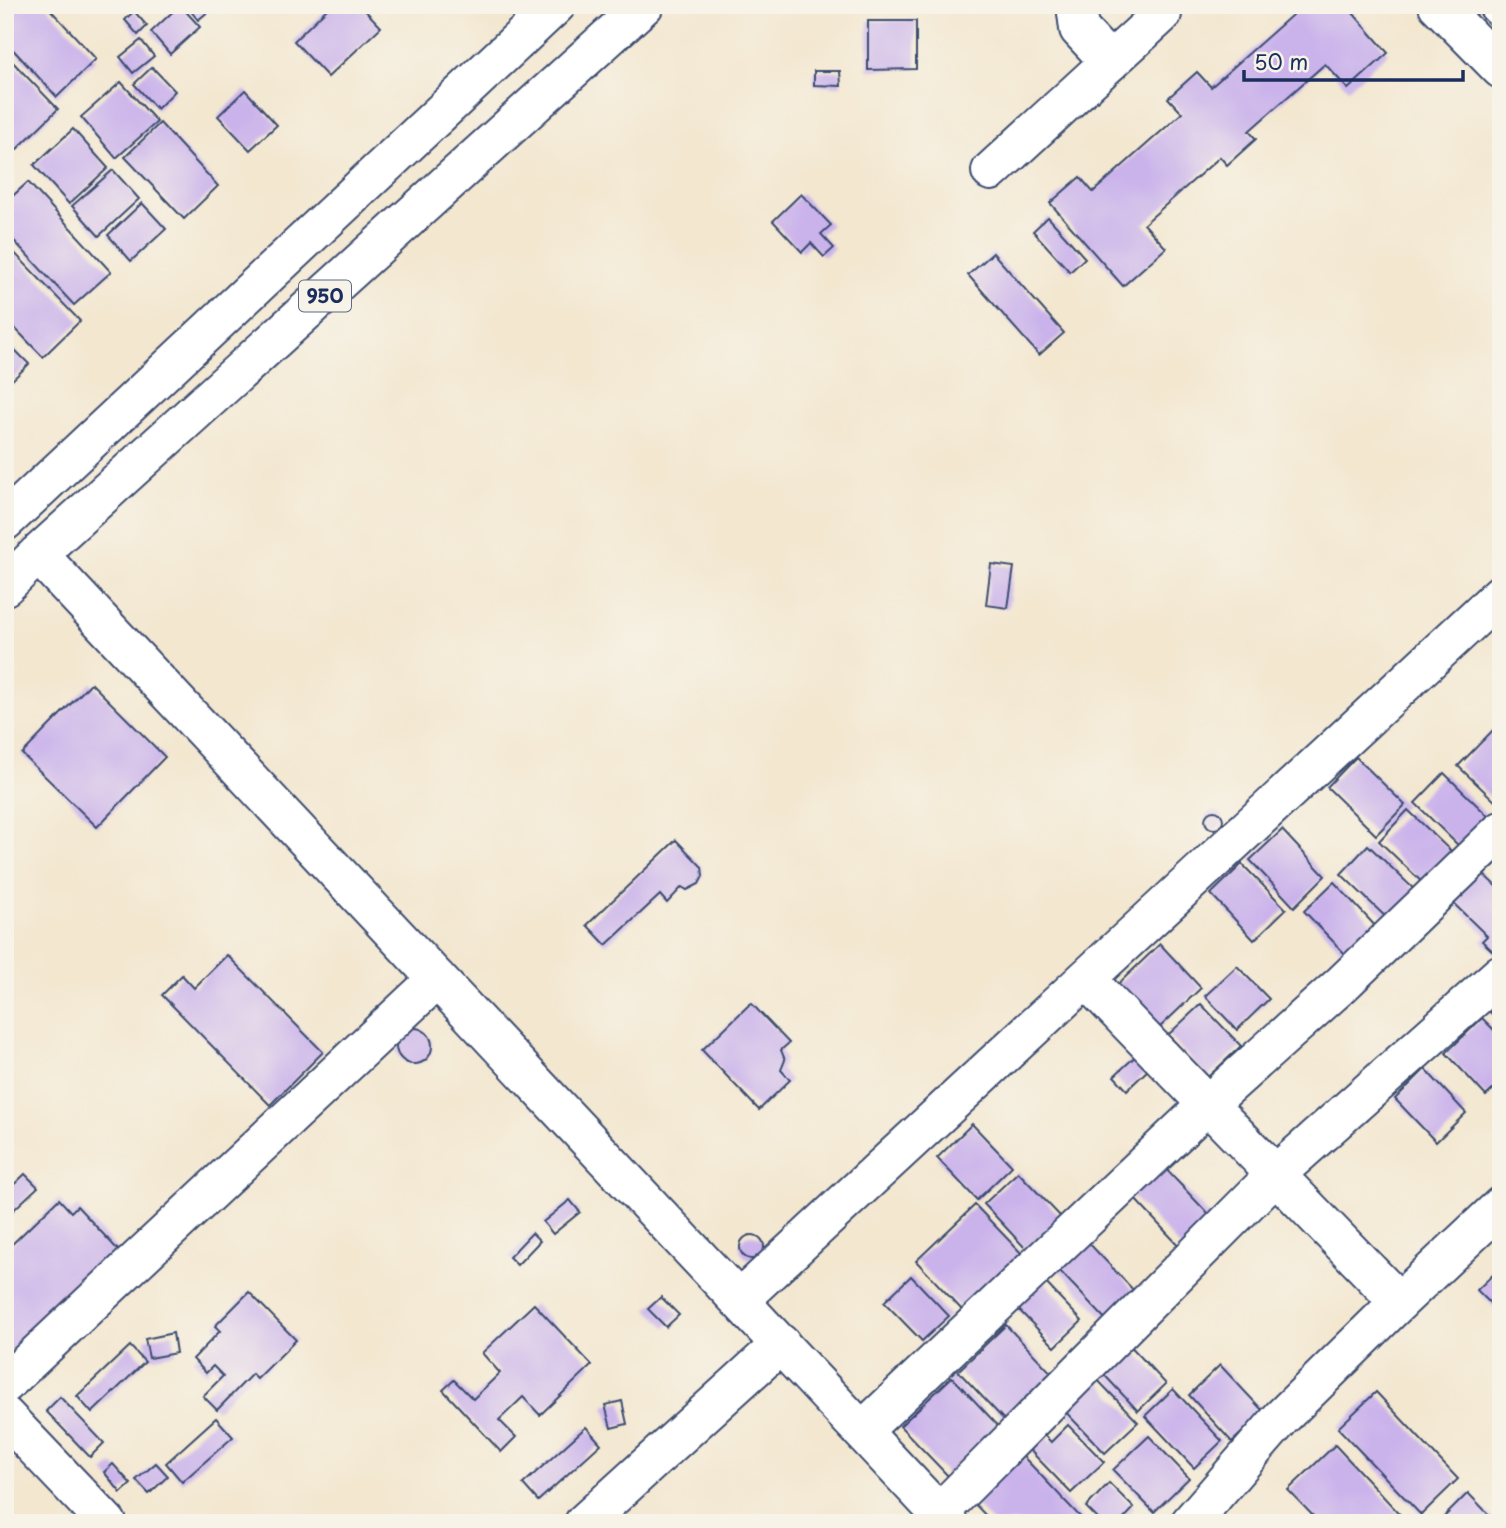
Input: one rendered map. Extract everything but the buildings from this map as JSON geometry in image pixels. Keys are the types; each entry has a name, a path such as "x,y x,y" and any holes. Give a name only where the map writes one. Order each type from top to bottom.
{"street":[{"name":"950","path":"5,521 556,5"},
{"name":"950","path":"5,586 644,5"},
{"path":"1076,5 1079,29 1110,62"},
{"path":"1438,5 1501,69"},
{"path":"990,171 1110,62 1162,8"},
{"path":"270,272 309,310"},
{"path":"38,554 944,1518 1276,1174 1501,974"},
{"path":"739,1300 1501,594"},
{"path":"862,1431 1208,1104 1341,985 1501,831"},
{"path":"5,1384 438,979"},
{"path":"1086,979 1399,1302"},
{"path":"1190,1523 1282,1417 1501,1206"},
{"path":"584,1523 781,1344"},
{"path":"5,1416 107,1523"}]}
